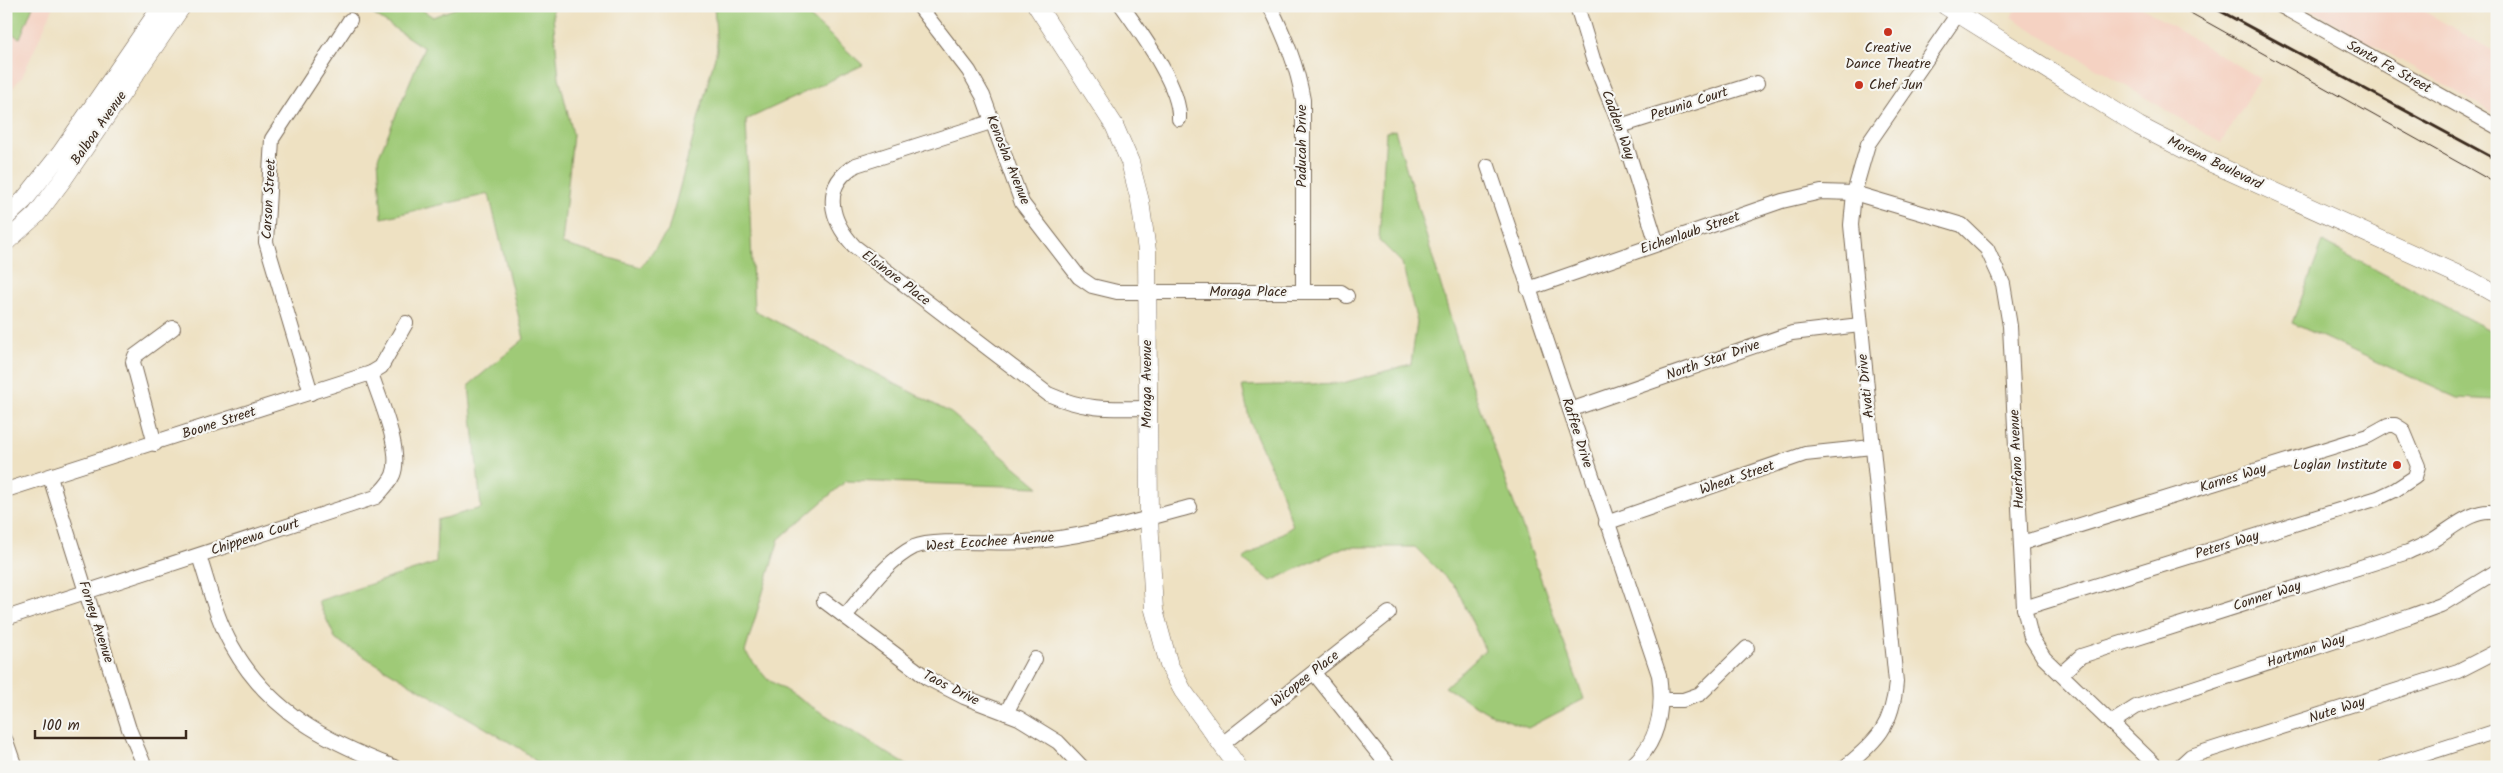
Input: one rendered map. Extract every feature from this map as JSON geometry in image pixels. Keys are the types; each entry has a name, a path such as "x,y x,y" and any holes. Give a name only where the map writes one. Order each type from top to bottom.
{"main road":[{"name":"Balboa Avenue","path":"6,217 24,200 61,152 162,6"},
{"name":"Balboa Avenue","path":"6,242 36,215 82,155 182,6"},
{"name":"Moraga Avenue","path":"1037,6 1114,124 1130,162 1140,201 1147,251 1148,518 1154,610 1169,665 1183,691 1238,767"},
{"name":"Morena Boulevard","path":"1951,10 2148,130 2205,160 2472,281 2497,295"}],"street":[{"name":"Kenosha Avenue","path":"919,6 969,71 983,96 1022,203 1079,277 1092,286 1117,292 1147,292"},
{"path":"1122,6 1152,48 1180,106 1179,119"},
{"name":"Paducah Drive","path":"1270,6 1291,50 1298,72 1303,100 1303,292"},
{"name":"Cadden Way","path":"1577,6 1593,59 1620,126 1657,244"},
{"name":"Santa Fe Street","path":"2281,6 2497,127"},
{"name":"Avati Drive","path":"1845,767 1880,735 1895,693 1896,682 1851,225 1854,193 1868,144 1951,10"},
{"name":"Carson Street","path":"312,393 266,242 272,139 350,20"},
{"name":"Petunia Court","path":"1620,126 1757,83"},
{"name":"Elsinore Place","path":"991,122 856,165 838,181 832,196 836,221 854,246 1048,394 1065,402 1091,409 1147,408"},
{"name":"Raffee Drive","path":"1488,166 1606,523 1659,675 1663,700"},
{"name":"Eichenlaub Street","path":"1528,289 1782,201 1820,192 1854,193"},
{"name":"Huerfano Avenue","path":"1854,193 1962,225 1987,249 2003,284 2010,326 2024,608 2031,637 2044,658 2158,767"},
{"name":"Moraga Place","path":"1147,292 1341,292 1347,296"},
{"name":"Boone Street","path":"6,490 155,444 371,373 381,367 406,323"},
{"name":"North Star Drive","path":"1570,410 1792,333 1860,325"},
{"path":"155,444 133,362 136,356 173,328"},
{"name":"Chippewa Court","path":"6,618 376,497 393,474 396,454 371,373"},
{"name":"Karnes Way","path":"2022,543 2368,436 2388,425 2395,425 2403,430 2418,466"},
{"name":"Wheat Street","path":"1606,523 1805,454 1872,447"},
{"name":"Peters Way","path":"2024,608 2378,498 2396,490 2415,476 2418,466"},
{"name":"Forney Avenue","path":"50,477 129,729 145,767"},
{"name":"West Ecochee Avenue","path":"845,616 893,561 915,547 932,544 1024,542 1101,532 1190,507"},
{"name":"Conner Way","path":"2062,674 2081,656 2408,552 2430,542 2472,516 2488,511 2497,513"},
{"path":"199,556 221,623 232,646 254,679 289,713 327,738 394,767"},
{"name":"Hartman Way","path":"2111,723 2136,706 2441,605 2497,570"},
{"name":"Taos Drive","path":"824,601 927,678 964,697 1019,718 1058,742 1082,767"},
{"name":"Wicopee Place","path":"1221,745 1388,613"},
{"path":"1630,767 1642,757 1657,729 1663,700 1683,700 1700,694 1747,648"},
{"name":"Nute Way","path":"2179,767 2191,756 2458,671 2497,652"},
{"path":"1006,713 1035,659"},
{"path":"1314,673 1389,767"},
{"path":"2385,767 2497,731"},
{"path":"6,741 15,767"}],"shaded area":[{"path":"6,6 54,6 22,77 6,95"},
{"path":"2019,6 2139,6 2260,79 2221,143 2011,17"},
{"path":"2305,6 2415,6 2497,53 2497,115"}],"green space":[{"path":"6,6 33,6 20,38 6,31"},
{"path":"361,6 416,6 433,17 461,6 552,6 559,77 573,134 562,244 641,267 668,231 717,49 714,6 798,6 863,65 746,120 754,310 951,413 1039,487 846,481 779,539 745,652 767,679 910,767 543,767 521,749 336,640 318,601 436,563 437,520 481,508 469,385 524,339 489,194 382,218 378,158 424,48"},
{"path":"1395,130 1465,367 1584,699 1528,728 1488,713 1445,687 1485,650 1457,589 1415,547 1344,547 1271,581 1243,559 1293,526 1280,488 1250,422 1242,386 1343,383 1411,364 1417,322 1402,263 1379,240 1386,132"},
{"path":"2323,242 2497,334 2497,400 2457,398 2292,323"}],"tram line":[{"path":"2178,6 2497,184"}],"railway":[{"path":"2211,6 2497,160"}],"place":[{"name":"Creative Dance Theatre","path":"1888,32"},
{"name":"Chef Jun","path":"1859,85"},
{"name":"Loglan Institute","path":"2397,465"}]}
